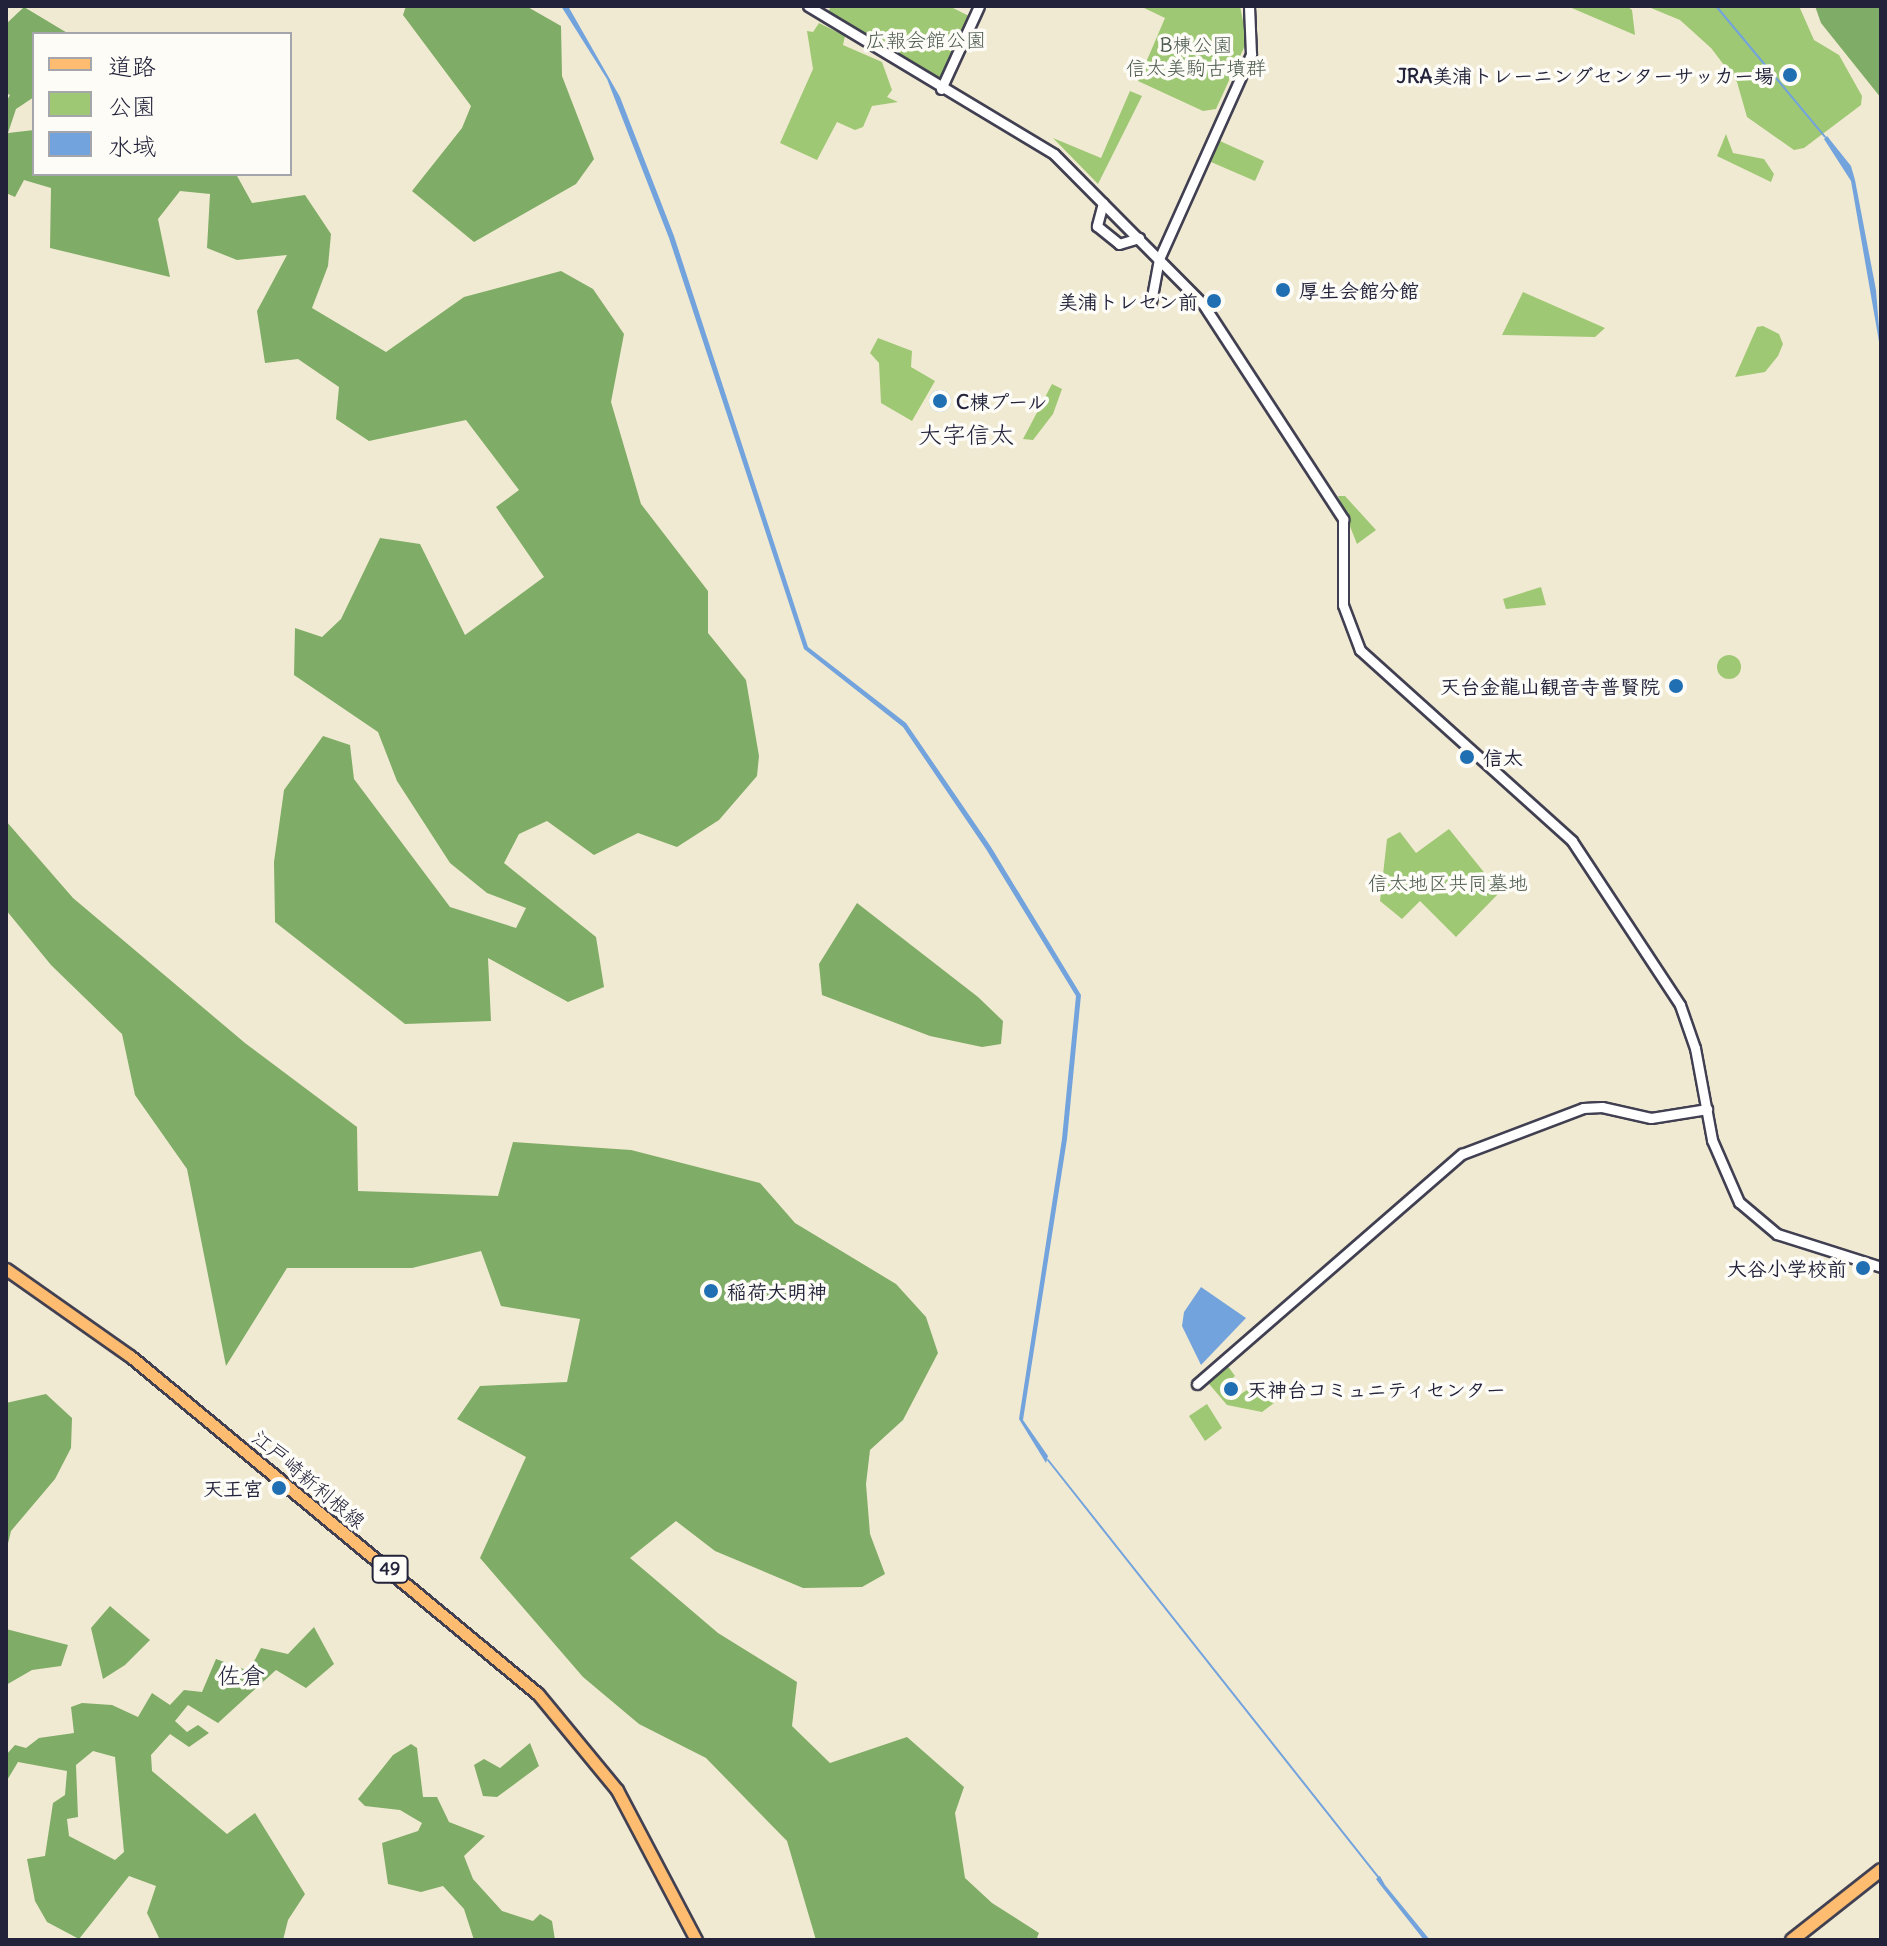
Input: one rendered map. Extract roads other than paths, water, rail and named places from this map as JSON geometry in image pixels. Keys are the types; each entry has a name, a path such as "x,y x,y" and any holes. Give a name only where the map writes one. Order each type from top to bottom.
{"highway":[{"path":"1792,1940 1881,1870"}],"main road":[{"name":"江戸崎新利根線","path":"6,1269 130,1356 538,1694 617,1790 696,1940"}],"street":[{"path":"808,6 941,89 1036,141 1139,238 1222,328 1336,503 1346,534 1345,621 1360,650 1572,841 1680,1005 1712,1140 1747,1212 1795,1241 1881,1267"},
{"path":"941,89 979,6"},
{"path":"1151,302 1159,259 1251,54 1249,6"},
{"path":"1103,203 1097,226 1119,244 1139,238"},
{"path":"1197,1384 1462,1154 1583,1108 1611,1108 1651,1118 1707,1109"}],"water":[{"path":"561,6 568,6 620,97 674,236 808,647 906,723 991,847 1081,995 1067,1139 1023,1420 1048,1456 1046,1463 1019,1419 1062,1139 1076,996 986,849 903,727 804,649 669,238 607,79"},
{"path":"1827,136 1851,166 1855,180 1876,290 1881,353 1851,181 1824,139"},
{"name":"C棟プール","path":"936,390 944,390 951,401 944,412 936,412 929,405 929,397"},
{"path":"1201,1287 1246,1318 1201,1365 1182,1326 1184,1312"},
{"path":"1380,1876 1430,1940 1424,1940 1382,1887 1376,1879"}],"waterway":[{"path":"1716,6 1825,137"},
{"path":"1048,1460 1379,1878"}],"place":[{"name":"JRA美浦トレーニングセンターサッカー場","path":"1790,75"},
{"name":"厚生会館分館","path":"1283,290"},
{"name":"美浦トレセン前","path":"1214,301"},
{"name":"C棟プール","path":"940,401"},
{"name":"天台金龍山観音寺普賢院","path":"1676,686"},
{"name":"信太","path":"1467,757"},
{"name":"大谷小学校前","path":"1863,1268"},
{"name":"稲荷大明神","path":"711,1291"},
{"name":"天神台コミュニティセンター","path":"1231,1389"},
{"name":"天王宮","path":"279,1488"}],"district":[{"name":"大字信太","path":"966,435"},
{"name":"佐倉","path":"241,1676"}],"park label":[{"name":"広報会館公園","path":"926,39"},
{"name":"B棟公園 信太美駒古墳群","path":"1196,56"},
{"name":"信太地区共同墓地","path":"1448,882"}]}
